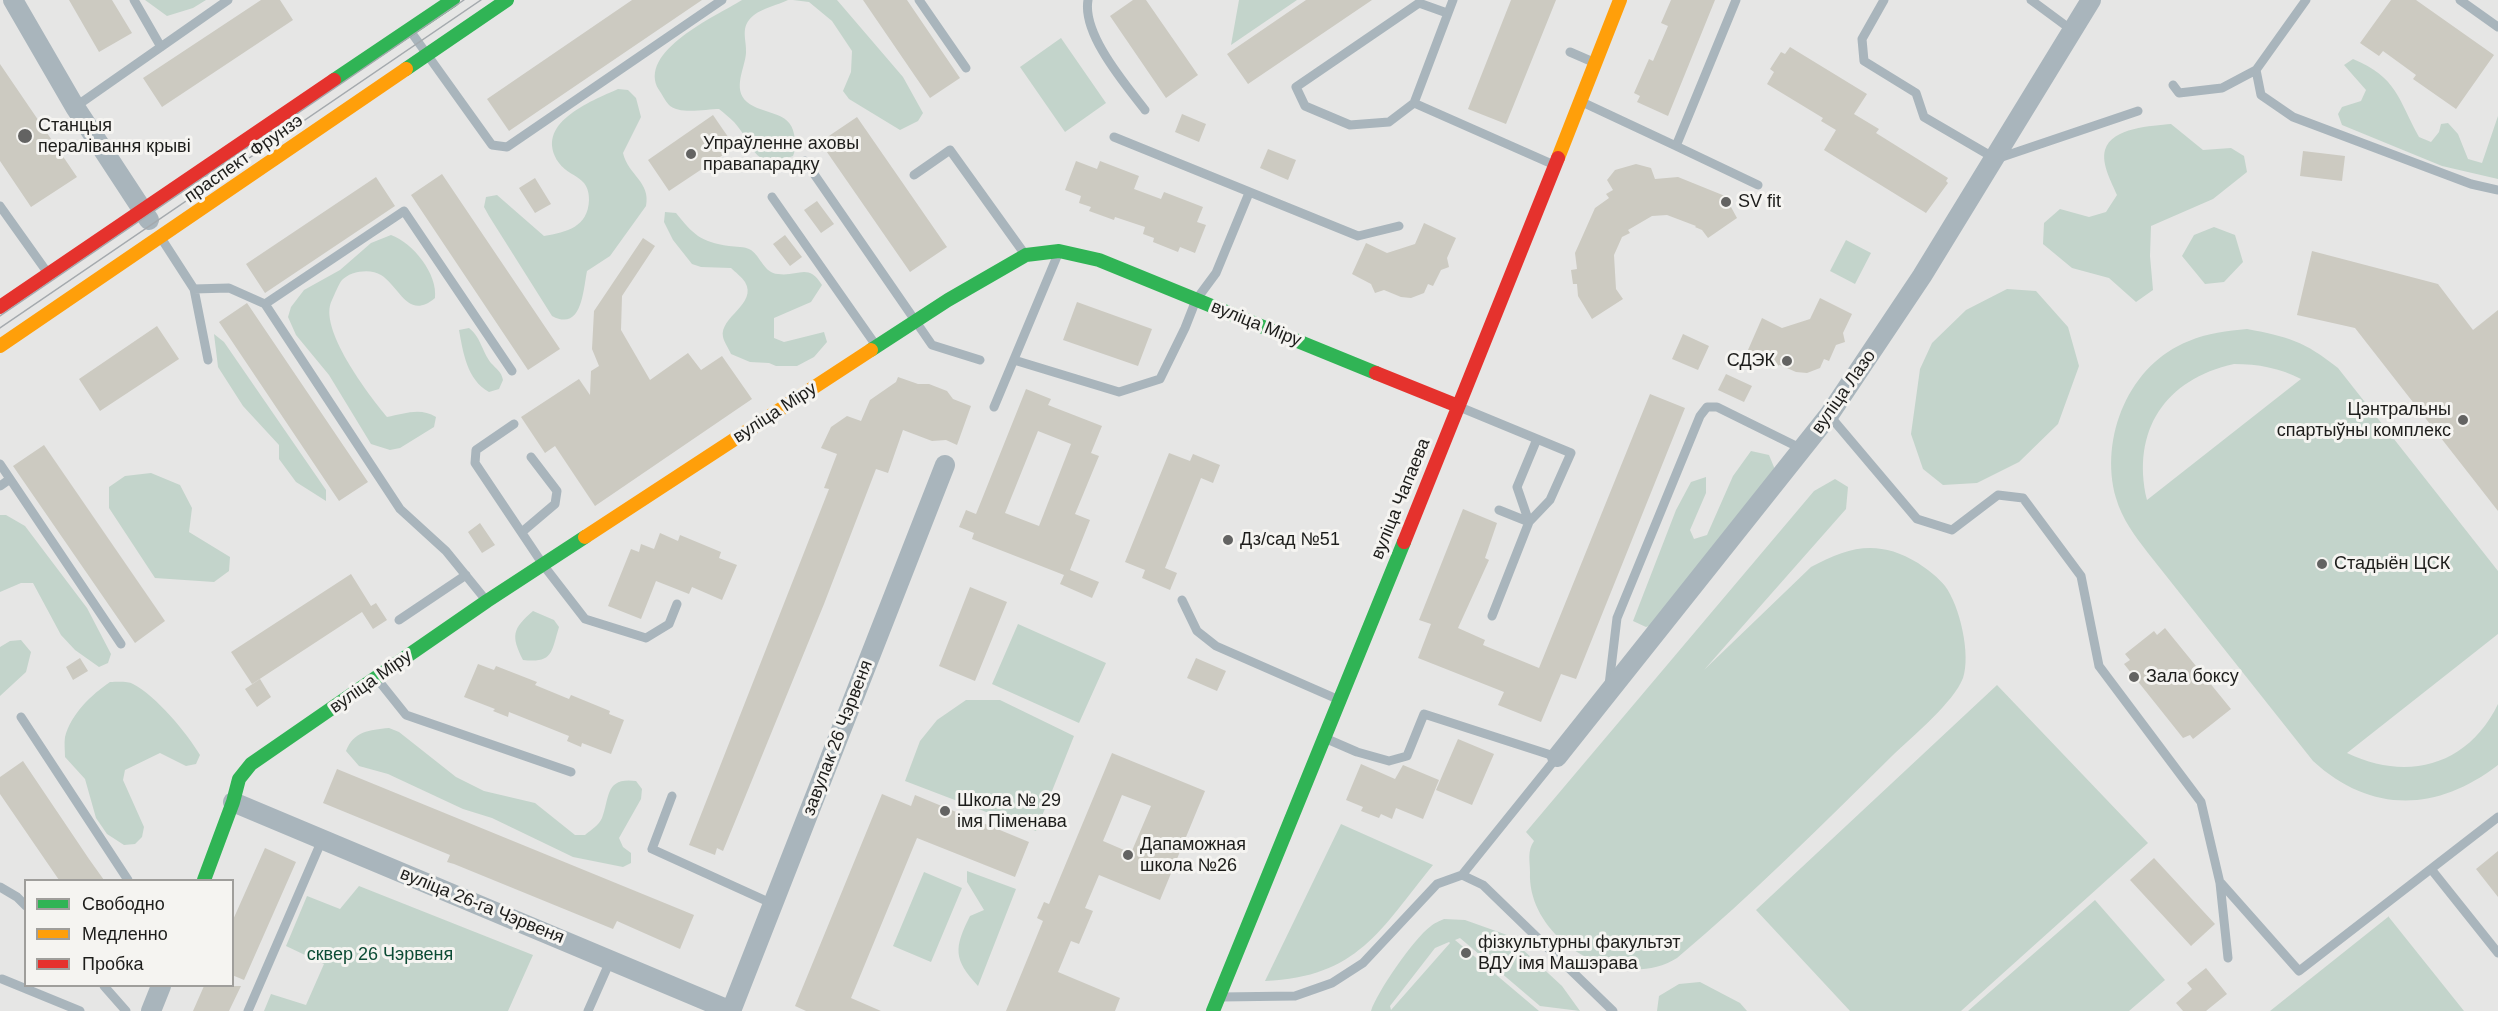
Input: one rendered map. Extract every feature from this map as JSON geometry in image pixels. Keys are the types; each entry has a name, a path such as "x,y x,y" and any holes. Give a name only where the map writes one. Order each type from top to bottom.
{"street":[{"path":"13,0 75,107 160,238"},
{"name":"праспект Фрунзэ","path":"0,307 453,0"},
{"name":"праспект Фрунзэ","path":"0,346 507,0"},
{"name":"вуліца Чапаева","path":"1213,1011 1325,738 1620,0"},
{"name":"вуліца Лазо","path":"1557,757 1829,415 1894,320 1996,159 2091,0"},
{"name":"вуліца Міру","path":"204,879 233,802 239,779 252,764 487,601 544,566 876,346 1026,255 1059,251 1099,260 1458,406"},
{"name":"завулак 26 Чэрвеня","path":"731,1011 945,465"},
{"name":"вуліца 26-га Чэрвеня","path":"233,802 731,1011"},
{"path":"151,1011 161,987"}],"lane":[{"path":"134,0 161,47"},
{"path":"75,107 228,0"},
{"path":"409,30 492,145 507,147 722,0"},
{"path":"920,0 966,68"},
{"path":"1088,0 1086,11 1104,56 1145,110"},
{"path":"1447,13 1419,3 1296,87 1305,106 1350,125 1389,122 1414,103 1453,0"},
{"path":"1676,146 1736,0"},
{"path":"1884,0 1862,39 1864,61 1916,93 1924,117 1996,159 2138,111"},
{"path":"2031,0 2073,31"},
{"path":"2173,85 2179,93 2222,88 2256,70 2306,0"},
{"path":"2460,0 2498,27"},
{"path":"1570,52 1595,63"},
{"path":"2256,70 2261,95 2293,117 2471,184 2498,190"},
{"path":"1580,102 1758,185"},
{"path":"1414,103 1554,165"},
{"path":"1114,137 1358,236 1400,226"},
{"path":"914,175 950,150 1026,255"},
{"path":"806,161 932,345 980,360"},
{"path":"1014,360 1119,392 1160,379 1196,300 1216,273 1249,193"},
{"path":"772,197 876,346"},
{"path":"0,206 49,274"},
{"path":"265,304 404,212 512,371"},
{"path":"160,238 194,289 208,360"},
{"path":"994,407 1059,251"},
{"path":"194,289 229,288 265,304 400,509 446,551 487,601"},
{"path":"1458,406 1571,453 1550,500 1529,522 1492,616"},
{"path":"1608,693 1617,618 1700,416 1707,407 1717,407 1803,449"},
{"path":"1829,415 1917,519 1952,530 1998,495 2024,498 2081,576 2099,666 2201,802 2220,883 2228,958"},
{"path":"514,424 476,450 475,464 544,566 585,619 646,638 669,624 677,604"},
{"path":"1529,522 1517,487 1537,439"},
{"path":"522,532 555,504 557,491 531,457"},
{"path":"0,464 121,644"},
{"path":"0,486 10,479"},
{"path":"1499,510 1529,522"},
{"path":"399,620 466,575"},
{"path":"1182,600 1197,632 1216,645 1339,700"},
{"path":"377,678 406,715 571,772"},
{"path":"1218,996 1295,996 1332,983 1363,963 1437,884 1462,875 1557,757 1424,714 1407,756 1389,761 1357,752 1325,738"},
{"path":"21,717 127,879"},
{"path":"672,796 652,849 773,904"},
{"path":"2220,883 2300,971 2498,817"},
{"path":"248,1011 322,840"},
{"path":"2431,869 2498,953"},
{"path":"1462,875 1483,885 1613,1011"},
{"path":"0,887 24,904"},
{"path":"588,1011 611,959"},
{"path":"2,979 80,1011"},
{"path":"105,987 126,1011"}],"green space":[{"path":"145,0 206,0 193,8 167,16"},
{"path":"742,0 788,0 766,8 749,20 745,29 746,53 740,78 740,91 747,102 781,117 791,126 795,143 793,156 780,160 769,161 756,154 734,122 719,109 686,111 673,108 659,90 655,76 659,62 668,49 698,25"},
{"path":"793,0 837,0 903,77 923,113 918,121 900,130 849,99 843,91 851,72 852,51 832,21 809,2"},
{"path":"1239,0 1297,0 1231,45"},
{"path":"1061,38 1106,103 1065,132 1020,67"},
{"path":"2353,59 2379,73 2395,90 2419,137 2431,142 2439,132 2441,124 2448,123 2458,134 2468,159 2482,163 2498,116 2498,179 2442,166 2342,125 2338,114 2342,107 2361,101 2366,90 2344,65"},
{"path":"618,89 628,90 636,98 641,117 623,153 629,167 642,184 647,198 646,206 610,256 587,271 579,307 570,319 562,319 552,316 489,216 484,207 486,197 497,195 544,236 575,227 588,209 588,193 581,180 559,163 553,149 553,137 568,116 580,107"},
{"path":"2171,124 2203,150 2231,148 2244,156 2247,172 2213,199 2151,226 2150,256 2153,290 2136,302 2109,278 2072,268 2043,244 2044,223 2060,209 2089,217 2106,212 2117,195 2104,161 2105,150 2109,142 2124,132 2134,129"},
{"path":"665,212 676,213 693,232 704,239 751,250 773,273 807,272 817,278 822,285 811,302 774,318 774,338 784,342 824,332 827,342 814,357 797,366 776,366 769,363 750,362 731,354 723,337 723,330 743,304 748,290 745,282 731,268 701,267 692,264 673,240 664,222"},
{"path":"2214,227 2235,235 2243,262 2224,282 2205,284 2182,256 2194,235"},
{"path":"391,235 408,245 422,260 432,279 435,298 418,306 411,304 381,275 361,272 350,274 342,280 329,312 338,344 347,361 387,417 424,412 436,417 434,427 400,448 390,450 371,444 329,375 296,335 288,317 291,307 304,290 340,270 371,243"},
{"path":"1846,240 1871,253 1855,284 1830,271"},
{"path":"2007,289 2036,291 2068,327 2079,366 2058,424 2019,462 1977,483 1943,485 1923,469 1911,434 1920,369 1932,343 1966,310"},
{"path":"469,328 477,336 489,361 501,375 503,380 499,389 489,392 482,387 467,365 459,330"},
{"name":"Стадыён ЦСК","path":"2247,329 2296,341 2338,368 2498,571 2498,634 2347,753 2369,762 2392,766 2413,767 2434,763 2470,742 2485,725 2498,704 2498,765 2452,792 2428,798 2404,800 2381,798 2358,791 2335,778 2313,761 2148,553 2125,520 2116,498 2112,475 2112,451 2116,428 2135,385 2150,367 2168,352 2189,341 2203,336","holes":["2234,364 2277,369 2301,379 2147,500 2143,475 2144,452 2149,431 2159,412 2172,395 2189,382 2210,371"]},
{"path":"214,334 224,342 326,490 326,501 296,482 279,459 279,445 243,406 218,367"},
{"path":"1751,451 1769,455 1776,472 1655,624 1646,627 1633,621 1676,510 1691,482 1706,477 1706,493 1690,530 1694,539 1707,535 1733,476"},
{"path":"151,473 180,485 192,508 189,532 230,557 229,571 214,582 155,578 109,508 109,487 125,476"},
{"path":"1835,479 1848,487 1846,509 1704,670 1811,567 1851,550 1877,548 1904,555 1929,571 1945,586 1955,606 1963,631 1966,657 1963,678 1951,698 1932,719 1787,859 1677,958 1654,967 1629,969 1604,965 1581,954 1560,939 1544,919 1533,897 1529,856 1534,841 1526,832 1814,491"},
{"path":"0,515 6,515 25,526 87,608 111,654 108,663 99,667 75,650 61,635 33,583 21,583 0,592"},
{"path":"533,611 554,620 559,627 552,650 545,658 533,661 523,660 515,639 517,628"},
{"path":"1018,624 1106,663 1079,723 992,684"},
{"path":"21,640 31,652 26,672 0,696 0,647 10,641"},
{"path":"110,682 131,683 151,697 179,726 200,755 196,764 186,766 160,753 125,770 123,780 144,827 142,837 135,844 124,845 107,834 96,818 85,779 65,757 65,737 72,721 89,699"},
{"path":"1997,685 2148,843 1961,1011 1850,1011 1756,910"},
{"path":"966,700 1000,700 1074,736 1036,831 905,781 920,741 937,720"},
{"path":"389,728 399,732 456,777 484,791 535,803 575,835 585,835 599,823 610,790 614,785 619,782 636,781 642,789 641,799 619,838 623,847 631,853 631,863 623,867 573,857 492,818 463,809 388,774 359,766 346,751 358,735"},
{"path":"1341,824 1433,865 1381,929 1345,960 1297,978 1265,981"},
{"path":"967,871 1016,889 978,986 964,968 959,953 961,937 970,916 984,910 967,882"},
{"path":"924,872 962,888 931,962 893,946"},
{"name":"сквер 26 Чэрвеня","path":"359,886 533,955 508,1011 264,1011 271,994 306,1005 324,964 286,946 307,896 340,909"},
{"path":"2095,900 2165,980 2129,1011 1968,1011"},
{"path":"2388,917 2464,1011 2270,1011"},
{"name":"фізкультурны факультэт ВДУ імя Машэрава","path":"1444,919 1465,920 1507,935 1562,986 1580,1011 1540,1006 1460,938 1455,940 1539,1011 1371,1011 1406,953 1424,932","holes":["1450,943 1391,1010 1390,1006 1435,948"]},
{"path":"1700,982 1740,1003 1747,1011 1657,1011 1659,996 1679,984"}],"building":[{"path":"69,0 112,0 132,33 99,52"},
{"path":"261,0 280,0 293,20 162,107 143,78"},
{"path":"632,0 702,0 509,131 487,99"},
{"path":"863,0 907,0 960,78 930,98"},
{"path":"1133,0 1146,0 1198,75 1166,98 1110,16"},
{"path":"1306,0 1372,0 1248,84 1227,54"},
{"path":"1511,0 1556,0 1506,124 1468,109"},
{"path":"1671,0 1715,0 1668,116 1637,102 1640,96 1634,93 1649,59 1653,61 1668,26 1661,23"},
{"path":"2391,0 2416,0 2494,55 2456,109 2413,79 2416,75 2383,51 2379,56 2360,43"},
{"path":"1790,47 1867,94 1854,114 1879,129 1876,133 1948,178 1946,181 1948,183 1926,213 1824,150 1836,130 1821,121 1823,118 1767,84 1774,72 1770,69 1781,52 1785,54"},
{"name":"Станцыя пералівання крыві","path":"0,64 77,177 31,207 0,161"},
{"path":"1182,114 1206,124 1199,142 1175,132"},
{"name":"Упраўленне аховы правапарадку","path":"713,115 735,147 669,191 648,160"},
{"path":"857,117 947,247 910,272 820,142"},
{"path":"1268,149 1296,160 1288,180 1260,168"},
{"path":"2303,151 2345,156 2342,181 2300,176"},
{"path":"1076,161 1097,169 1100,161 1139,176 1134,189 1161,199 1164,192 1203,207 1197,222 1206,225 1195,253 1180,247 1178,252 1153,242 1154,238 1143,234 1145,227 1089,211 1091,207 1079,203 1081,196 1065,190"},
{"path":"1636,164 1651,168 1655,179 1678,177 1725,196 1737,218 1708,238 1696,226 1667,215 1652,216 1628,230 1630,233 1622,237 1614,255 1616,289 1623,299 1592,319 1578,296 1577,284 1573,284 1571,270 1577,269 1575,253 1595,208 1609,198 1606,194 1613,190 1607,180 1615,170"},
{"path":"442,174 560,349 528,370 411,195"},
{"path":"376,177 395,206 265,293 246,264"},
{"path":"535,178 551,204 535,213 519,188"},
{"path":"817,201 834,224 821,233 804,210"},
{"path":"1424,223 1456,238 1447,258 1449,267 1441,270 1433,286 1428,284 1424,293 1411,298 1401,297 1384,290 1375,293 1371,284 1352,274 1366,243 1387,253 1415,244"},
{"path":"785,235 802,257 790,266 773,244"},
{"path":"643,238 655,246 622,296 621,330 650,380 688,353 701,370 722,356 752,399 595,506 555,446 545,453 521,417 579,379 590,395 591,371 599,366 592,349 594,311"},
{"name":"Цэнтральны спартыўны комплекс","path":"2312,251 2438,284 2473,330 2498,310 2498,511 2355,328 2297,315"},
{"path":"1820,298 1852,314 1843,333 1845,342 1836,345 1829,361 1824,359 1820,368 1807,373 1796,372 1780,365 1771,368 1767,359 1748,350 1762,318 1782,328 1810,319"},
{"path":"1077,302 1152,329 1138,366 1063,340"},
{"path":"247,303 368,482 339,501 219,322"},
{"path":"157,326 179,359 100,411 79,379"},
{"path":"1683,334 1709,346 1698,370 1672,359"},
{"path":"1726,374 1752,386 1744,402 1718,390"},
{"path":"898,377 947,391 953,399 971,406 957,445 946,440 932,441 903,430 888,473 876,469 824,604 723,851 717,848 715,855 689,845 829,489 824,488 837,454 821,448 831,427 847,416 861,421 870,400 896,382"},
{"path":"1026,389 1051,399 1048,405 1102,426 1091,453 1099,456 1075,514 1090,520 1070,570 1099,582 1092,598 1060,584 1064,575 972,539 974,533 959,527 966,510 976,514","holes":["1038,431 1071,444 1039,526 1005,513"]},
{"path":"1650,394 1685,408 1576,679 1561,674 1541,722 1498,705 1504,692 1418,658 1431,624 1419,620 1463,509 1497,523 1485,558 1489,560 1458,628 1485,640 1483,645 1539,668"},
{"path":"44,445 165,621 135,643 13,466"},
{"path":"1169,453 1190,461 1193,454 1220,465 1213,483 1201,478 1165,568 1177,573 1170,590 1142,578 1145,570 1125,562"},
{"path":"480,523 495,545 482,553 468,532"},
{"path":"660,533 678,541 680,535 721,552 719,558 737,565 722,600 692,587 689,594 656,581 641,619 608,606 631,549 639,552 641,544 654,549"},
{"path":"351,574 371,606 376,603 387,620 373,629 362,612 252,684 231,652"},
{"path":"970,587 1007,602 975,681 939,666"},
{"path":"2165,628 2231,709 2193,739 2190,735 2183,738 2124,664 2130,660 2125,654 2154,631 2157,635"},
{"path":"80,658 88,671 73,680 66,667"},
{"path":"1196,658 1226,671 1217,691 1187,678"},
{"path":"478,664 494,670 496,666 537,682 535,685 569,699 571,695 610,711 609,714 624,720 611,754 582,743 581,747 567,741 569,736 509,712 508,717 493,711 495,709 464,697"},
{"path":"260,679 271,697 257,707 245,689"},
{"path":"1458,739 1494,754 1472,805 1436,790"},
{"path":"1112,753 1205,791 1160,900 1099,875 1085,908 1093,911 1079,944 1071,941 1058,972 1120,998 1115,1011 1006,1011 1043,921 1037,918 1044,902 1049,904","holes":["1122,795 1151,806 1131,853 1103,841"]},
{"path":"23,761 103,879 58,879 0,794 0,777"},
{"path":"1361,764 1395,779 1403,765 1439,780 1423,819 1396,808 1392,819 1381,814 1379,818 1361,811 1363,807 1346,800"},
{"path":"337,769 694,915 680,949 617,921 613,929 447,862 450,855 323,803"},
{"path":"882,794 911,806 915,795 1029,842 1015,877 917,838 851,998 881,1011 806,1011 795,1006"},
{"path":"265,848 296,862 244,980 234,976 234,918"},
{"path":"2498,851 2498,897 2476,869"},
{"path":"2154,858 2215,924 2191,946 2130,880"},
{"path":"2206,968 2227,994 2206,1011 2183,1011 2176,1003 2192,989 2187,983"},
{"path":"241,986 229,1011 193,1011 204,987"}],"tram line":[{"path":"0,316 464,0"},
{"path":"0,328 481,0"}],"traffic: fast":[{"path":"334,80 453,0"},
{"path":"406,69 507,0"},
{"path":"871,350 948,300 1026,255 1059,251 1099,260 1376,373"},
{"path":"204,879 233,802 239,779 251,764 487,601 585,537"},
{"path":"1213,1011 1404,542"}],"traffic: slow":[{"path":"1558,158 1620,0"},
{"path":"0,346 406,69"},
{"path":"585,537 871,350"}],"traffic: jam":[{"path":"0,307 334,80"},
{"path":"1404,542 1558,158"},
{"path":"1376,373 1458,406"}],"place":[{"name":"Станцыя пералівання крыві","path":"25,136"},
{"name":"Упраўленне аховы правапарадку","path":"691,154"},
{"name":"SV fit","path":"1726,202"},
{"name":"СДЭК","path":"1787,361"},
{"name":"Цэнтральны спартыўны комплекс","path":"2463,420"},
{"name":"Дз/сад №51","path":"1228,540"},
{"name":"Стадыён ЦСК","path":"2322,564"},
{"name":"Зала боксу","path":"2134,677"},
{"name":"Школа № 29 імя Піменава","path":"945,811"},
{"name":"Дапаможная школа №26","path":"1128,855"},
{"name":"фізкультурны факультэт ВДУ імя Машэрава","path":"1466,953"}]}
